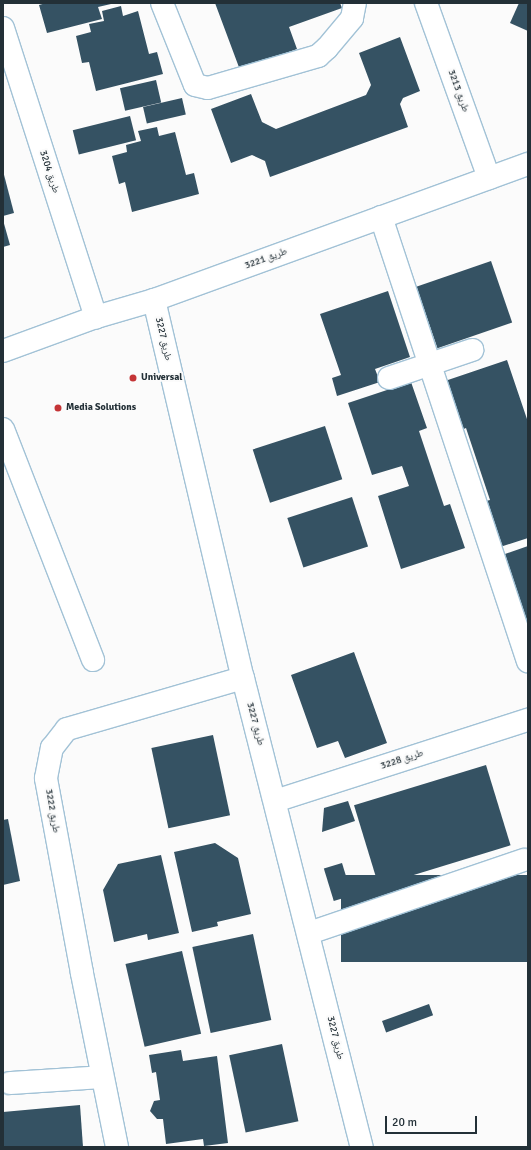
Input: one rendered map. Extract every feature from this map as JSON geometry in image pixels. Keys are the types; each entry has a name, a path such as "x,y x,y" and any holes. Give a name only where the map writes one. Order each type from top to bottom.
{"street":[{"path":"162,3 195,85 208,88 318,56 327,48 352,18 355,3"},
{"name":"طريق 3213","path":"426,3 489,178"},
{"name":"طريق 3204","path":"3,28 96,317"},
{"name":"طريق 3221","path":"3,351 96,317 154,300 528,164"},
{"path":"380,217 528,661"},
{"name":"طريق 3227","path":"154,300 243,678 309,933 362,1147"},
{"path":"389,378 472,350"},
{"path":"3,429 93,660"},
{"name":"طريق 3222","path":"117,1147 102,1077 46,778 52,748 68,729 243,678"},
{"name":"طريق 3228","path":"275,801 528,720"},
{"path":"309,933 524,860"},
{"path":"10,1083 102,1077"}],"building":[{"path":"46,3 111,4 98,7 102,19 47,33 39,5"},
{"path":"215,3 340,3 342,8 289,27 297,49 240,70"},
{"path":"519,3 528,3 528,31 510,23"},
{"path":"121,6 123,16 138,11 149,54 157,52 163,74 96,91 89,62 82,63 76,36 91,32 89,24 104,21 102,11"},
{"path":"400,37 420,91 403,98 400,104 408,127 270,177 265,161 252,155 231,163 211,109 251,94 262,122 276,129 366,95 371,85 359,53"},
{"path":"156,80 161,102 125,111 120,88"},
{"path":"182,98 186,115 147,124 143,107"},
{"path":"130,116 136,140 79,155 73,130"},
{"path":"157,127 159,136 175,132 186,175 194,173 199,194 132,212 125,182 119,184 112,156 127,152 126,145 141,141 138,131"},
{"path":"3,171 14,213 3,216"},
{"path":"3,220 10,245 3,247"},
{"path":"491,261 512,322 437,348 416,287"},
{"path":"388,291 410,357 375,369 380,382 337,396 332,378 341,375 320,314"},
{"path":"507,360 528,422 528,538 497,548 482,502 490,500 466,428 459,431 442,382"},
{"path":"411,382 427,428 419,431 444,506 450,504 465,548 401,569 378,496 409,486 402,466 372,475 348,403"},
{"path":"325,426 342,479 270,503 253,449"},
{"path":"352,497 368,546 303,567 287,518"},
{"path":"528,546 528,622 525,623 502,555"},
{"path":"354,652 387,743 345,758 338,741 317,748 291,675"},
{"path":"213,735 230,815 168,828 151,748"},
{"path":"486,765 511,845 379,886 354,805"},
{"path":"348,801 355,821 322,832 324,808"},
{"path":"8,819 20,881 3,885 3,820"},
{"path":"215,843 238,858 251,914 217,922 218,926 192,932 174,852"},
{"path":"161,855 179,933 148,940 147,934 114,942 103,890 118,864"},
{"path":"342,863 352,896 334,901 324,869"},
{"path":"341,875 528,875 528,962 341,962"},
{"path":"253,934 271,1020 211,1033 192,947"},
{"path":"182,951 201,1034 145,1047 125,964"},
{"path":"429,1004 433,1015 386,1032 382,1021"},
{"path":"282,1044 298,1121 246,1133 229,1055"},
{"path":"181,1050 183,1061 217,1056 228,1143 204,1146 203,1139 166,1144 163,1119 157,1119 150,1111 154,1101 160,1100 156,1072 152,1073 149,1055"},
{"path":"80,1105 83,1147 3,1147 3,1112"}],"place":[{"name":"Universal","path":"133,378"},
{"name":"Media Solutions","path":"58,408"}]}
